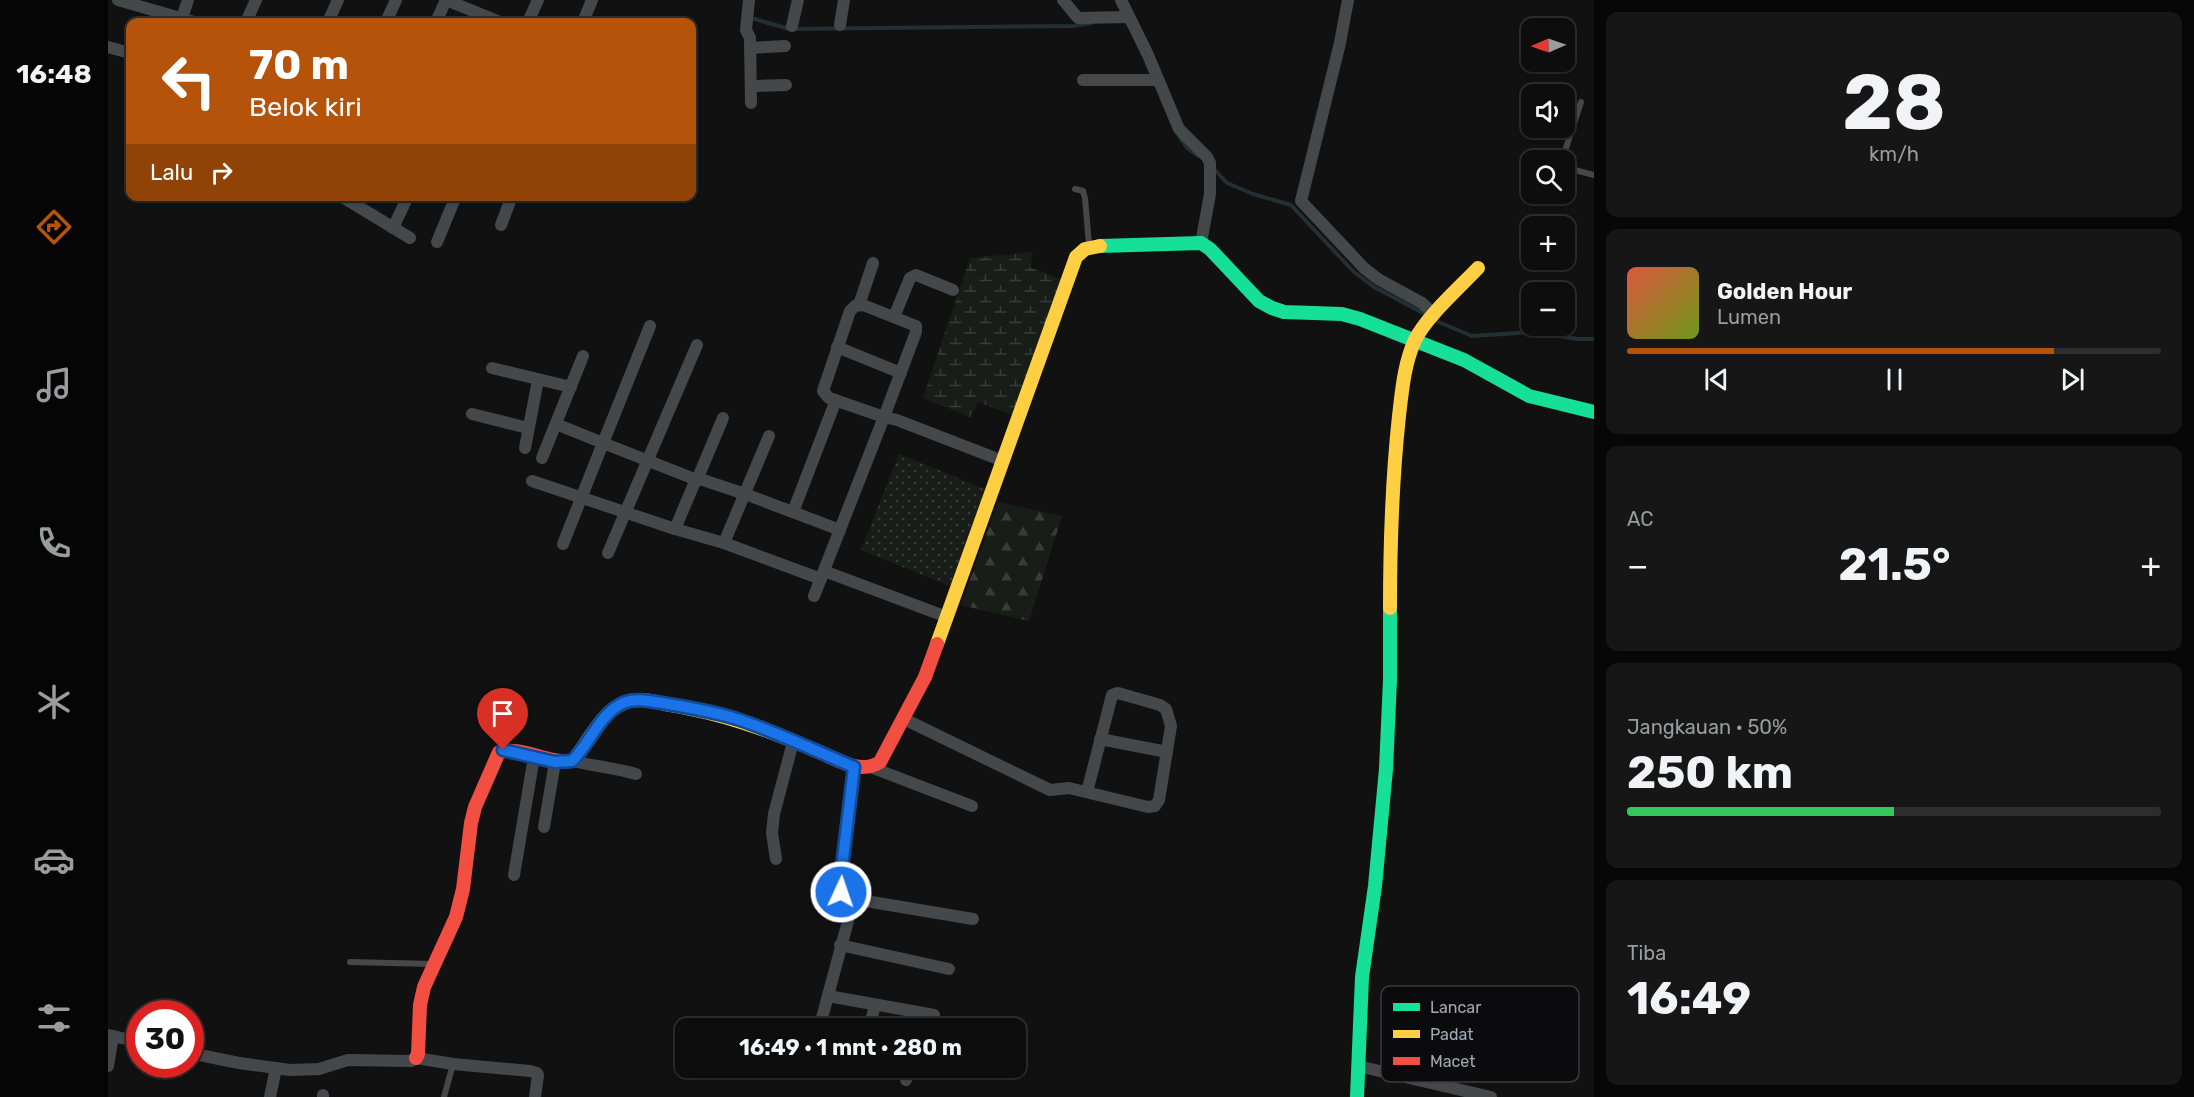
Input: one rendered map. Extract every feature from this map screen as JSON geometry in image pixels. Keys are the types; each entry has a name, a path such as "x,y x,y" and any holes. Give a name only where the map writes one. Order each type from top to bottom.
{"street":[{"path":"118,0 138,3 182,18"},
{"path":"188,0 188,18"},
{"path":"249,18 256,0"},
{"path":"330,18 338,0"},
{"path":"388,18 396,0"},
{"path":"438,18 446,0 490,18"},
{"path":"530,18 537,0"},
{"path":"585,18 592,0"},
{"path":"749,0 746,30 750,38 751,103"},
{"path":"792,26 798,0"},
{"path":"840,24 844,0"},
{"path":"1063,0 1078,18 1128,17"},
{"path":"1121,0 1148,55 1179,129 1207,157 1210,163 1210,194 1201,243"},
{"path":"1348,0 1340,43 1301,201 1377,279 1422,303 1425,326"},
{"path":"750,48 785,46"},
{"path":"108,47 126,52"},
{"path":"1083,80 1157,80"},
{"path":"751,86 786,85"},
{"path":"349,201 410,238"},
{"path":"393,228 406,201"},
{"path":"437,242 454,201"},
{"path":"501,225 510,201"},
{"path":"873,768 880,762 925,677 1076,257 1089,247 1201,243 1210,249 1259,301 1272,308 1284,312 1342,314 1425,326 1464,360 1529,396 1594,412"},
{"path":"873,263 859,305 850,311 823,387 825,395 1003,460"},
{"path":"1357,1097 1362,977 1375,886 1386,769 1390,680 1390,535 1393,470 1404,378 1425,326 1478,268"},
{"path":"894,316 910,278 916,275 953,290"},
{"path":"814,596 916,332 916,326 859,305"},
{"path":"563,544 650,326"},
{"path":"608,553 649,462 697,345"},
{"path":"837,347 901,373"},
{"path":"542,458 583,356"},
{"path":"492,368 571,387"},
{"path":"525,448 538,380"},
{"path":"793,512 836,400"},
{"path":"472,414 528,428"},
{"path":"675,529 723,418"},
{"path":"556,424 697,480 745,494 840,530"},
{"path":"724,543 769,436"},
{"path":"532,481 947,617"},
{"path":"904,719 1050,790 1069,788 1148,807 1155,806 1159,800 1171,726 1166,709 1160,705 1118,693 1112,695 1087,792"},
{"path":"572,761 580,754 592,734 613,710 630,701 645,700 705,710 740,720 854,767 873,768 972,806"},
{"path":"1100,739 1167,752"},
{"path":"776,859 772,833 774,814 794,742"},
{"path":"416,1058 420,1005 424,987 458,911 471,823 496,754 509,750 555,762 572,761 636,774"},
{"path":"514,875 534,757"},
{"path":"544,826 555,762"},
{"path":"854,767 840,884 841,892 846,897 854,899 973,919"},
{"path":"822,1018 854,899"},
{"path":"840,945 949,969"},
{"path":"828,996 934,1015"},
{"path":"872,1018 875,1005"},
{"path":"920,1018 921,1013"},
{"path":"108,1066 111,1035 126,1039"},
{"path":"204,1056 276,1068 319,1069 348,1060 411,1060 416,1058 453,1064 533,1071 537,1073 538,1078 535,1097"},
{"path":"1358,1066 1381,1071"},
{"path":"270,1097 276,1068"},
{"path":"1427,1082 1491,1097"}],"lane":[{"path":"1565,150 1581,102"},
{"path":"1575,170 1594,175"},
{"path":"1075,189 1083,191 1085,198 1089,247"},
{"path":"350,962 434,964"},
{"path":"444,1097 453,1064"}],"green space":[{"path":"1033,252 1030,267 1062,280 1013,415 978,402 970,417 923,398 970,258"},
{"path":"899,454 988,490 952,587 861,550"},
{"path":"998,502 1062,516 1029,621 961,605"}],"waterway":[{"path":"750,19 789,29 1073,26 1091,23"},
{"path":"1179,136 1187,148 1198,156"},
{"path":"1213,168 1227,183 1253,194 1291,205 1354,272 1374,287 1427,315"},
{"path":"1436,321 1472,336 1534,332 1578,339 1594,339"}],"traffic: fast":[{"path":"1100,246 1201,243 1210,249 1259,301 1272,308 1284,312 1342,314 1360,319 1464,360 1529,396 1594,412"},
{"path":"1357,1097 1362,977 1375,886 1386,769 1390,608"}],"traffic: slow":[{"path":"937,644 1076,257 1085,249 1100,246"},
{"path":"1390,608 1395,464 1401,397 1408,358 1420,331 1444,302 1478,268"},
{"path":"578,754 610,712 624,703 639,700 725,717 819,752"}],"traffic: jam":[{"path":"819,752 857,767 872,766 880,762 925,677 937,644"},
{"path":"416,1058 420,1005 424,987 456,917 463,889 475,807 499,752 517,751 563,761 572,761 578,754"}],"route":[{"path":"503,750 555,762 572,761 580,754 592,734 613,710 630,701 645,700 705,710 740,720 854,767 840,884 841,892"}]}
